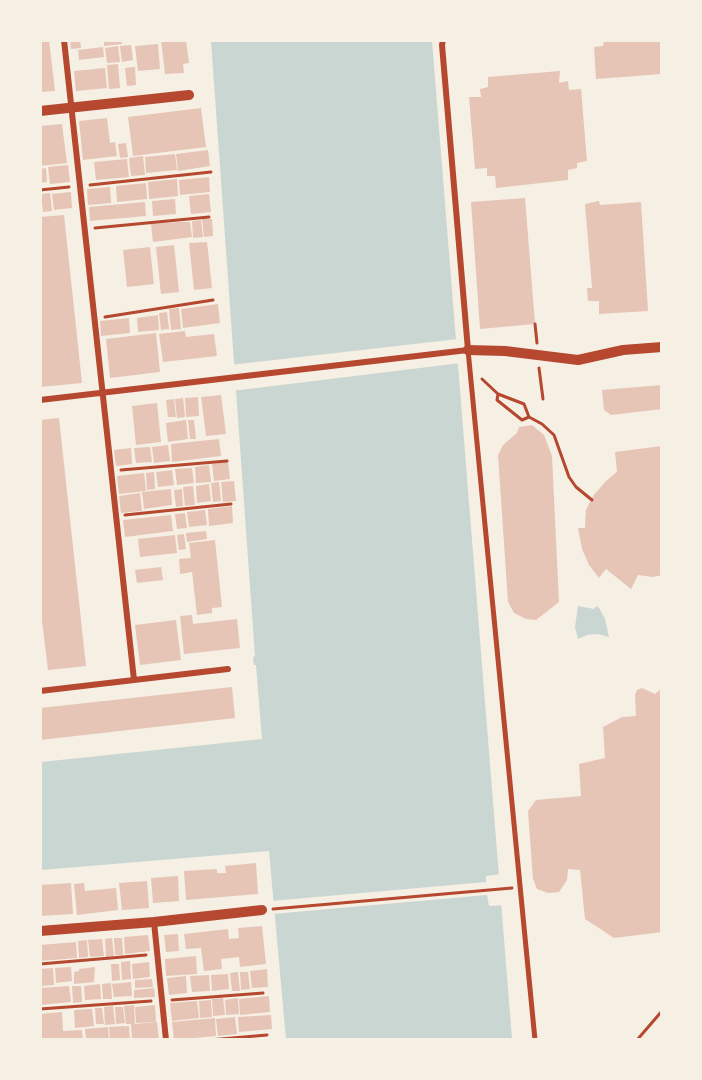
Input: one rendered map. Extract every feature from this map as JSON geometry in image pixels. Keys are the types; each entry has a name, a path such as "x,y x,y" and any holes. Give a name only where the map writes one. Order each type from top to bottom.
{"street":[{"path":"64,40 135,680"},
{"path":"443,40 465,351 470,368 536,1040"},
{"path":"40,111 189,95"},
{"path":"40,400 465,351 506,351 578,360 622,350 662,347"},
{"path":"40,691 228,669"},
{"path":"40,931 262,910"},
{"path":"154,922 166,1040"}],"path":[{"path":"40,190 211,172"},
{"path":"85,229 209,217"},
{"path":"95,318 213,300"},
{"path":"470,368 498,394 524,404 529,417 542,424 554,435 569,477 576,487 592,500"},
{"path":"498,394 497,400 522,420 529,417"},
{"path":"112,470 227,461"},
{"path":"116,516 231,504"},
{"path":"262,910 520,887"},
{"path":"40,964 157,954"},
{"path":"637,1040 662,1011"},
{"path":"208,1040 267,1035"}],"shaded area":[{"path":"211,41 432,41 512,1039 286,1039 269,851 41,870 41,762 262,739 256,665 254,665 253,657 255,656"},
{"path":"578,606 599,608 605,619 609,637 598,634 578,639 575,627"}],"pier":[{"path":"458,339 461,363 232,391 230,365"},
{"path":"502,874 504,905 489,906 487,895 273,914 271,901 486,882 486,876"}],"building":[{"path":"40,40 49,40 55,91 40,92"},
{"path":"70,40 80,40 81,48 71,49"},
{"path":"104,40 121,40 122,44 104,46"},
{"path":"161,40 186,40 189,63 183,64 184,73 165,74"},
{"path":"662,40 662,74 596,79 594,47 603,46 604,42"},
{"path":"158,44 160,69 138,71 135,46"},
{"path":"131,45 133,60 122,62 120,46"},
{"path":"118,46 120,62 107,63 105,48"},
{"path":"103,47 104,57 79,60 78,50"},
{"path":"118,64 120,88 109,89 107,65"},
{"path":"135,67 136,85 127,86 125,68"},
{"path":"105,68 107,88 76,91 74,71"},
{"path":"560,71 559,83 568,81 569,90 581,89 587,161 577,163 577,168 568,170 568,180 496,188 495,176 487,176 487,168 475,169 469,97 481,97 480,89 488,87 488,77"},
{"path":"201,108 206,147 133,156 128,117"},
{"path":"107,118 110,143 115,142 117,156 83,160 79,121"},
{"path":"62,124 67,163 40,166 40,126"},
{"path":"126,143 128,157 120,158 118,144"},
{"path":"208,150 210,166 178,171 176,154"},
{"path":"175,154 177,170 146,173 145,157"},
{"path":"143,156 145,175 131,176 129,158"},
{"path":"127,159 129,177 96,180 94,162"},
{"path":"68,165 70,182 50,184 48,167"},
{"path":"46,168 47,182 40,183 40,169"},
{"path":"209,177 210,192 180,195 179,180"},
{"path":"177,179 178,196 149,199 148,182"},
{"path":"146,183 147,199 117,202 116,186"},
{"path":"110,187 111,203 88,205 87,189"},
{"path":"71,192 72,208 54,210 52,194"},
{"path":"50,193 52,211 43,212 41,194"},
{"path":"209,194 211,212 191,214 189,196"},
{"path":"525,198 535,324 480,329 471,202"},
{"path":"175,199 176,214 153,216 152,201"},
{"path":"599,201 600,205 641,202 648,311 599,314 599,301 588,301 587,288 592,288 585,204"},
{"path":"145,202 146,216 90,221 89,207"},
{"path":"64,215 82,383 40,387 40,217"},
{"path":"202,219 212,219 213,236 204,237"},
{"path":"201,220 203,237 193,238 192,221"},
{"path":"190,222 192,237 153,242 151,224"},
{"path":"207,242 212,288 194,290 189,243"},
{"path":"174,245 179,292 161,294 156,247"},
{"path":"150,247 154,284 127,287 123,250"},
{"path":"218,304 220,323 183,328 181,309"},
{"path":"179,308 181,329 171,330 169,309"},
{"path":"167,312 169,329 161,330 159,313"},
{"path":"158,315 159,330 138,332 137,318"},
{"path":"129,318 130,333 101,336 100,321"},
{"path":"185,331 186,337 214,334 217,356 163,362 159,334"},
{"path":"156,333 160,372 110,378 106,339"},
{"path":"662,385 662,409 611,415 604,410 602,390"},
{"path":"221,395 226,434 206,436 201,397"},
{"path":"198,397 199,416 186,417 185,398"},
{"path":"183,398 185,417 177,418 175,399"},
{"path":"174,399 176,417 168,417 166,400"},
{"path":"157,403 161,442 136,445 132,406"},
{"path":"59,418 86,666 48,670 40,605 40,420"},
{"path":"186,420 188,439 168,442 166,423"},
{"path":"188,420 194,420 196,439 190,439"},
{"path":"532,425 544,435 552,456 559,602 536,620 526,619 514,613 508,602 498,455 503,445 517,433 519,427"},
{"path":"219,439 221,456 172,462 171,444"},
{"path":"168,445 170,461 154,463 152,447"},
{"path":"662,446 662,575 653,577 638,575 631,589 606,569 599,578 589,565 582,549 578,528 585,528 586,510 593,496 617,472 615,452"},
{"path":"150,447 152,462 136,463 134,448"},
{"path":"131,448 132,464 116,466 114,450"},
{"path":"228,462 230,479 214,481 212,464"},
{"path":"209,465 211,482 196,483 195,467"},
{"path":"192,468 194,483 177,485 175,469"},
{"path":"172,470 174,485 158,487 156,472"},
{"path":"154,472 155,489 147,490 146,473"},
{"path":"144,473 146,491 119,494 117,476"},
{"path":"234,481 236,501 223,502 221,482"},
{"path":"219,482 221,501 213,502 211,483"},
{"path":"209,484 211,501 197,503 196,486"},
{"path":"193,486 195,505 185,506 183,487"},
{"path":"171,489 172,505 144,509 142,492"},
{"path":"182,489 183,506 176,507 174,490"},
{"path":"140,493 142,511 121,513 119,496"},
{"path":"232,506 233,523 209,526 208,509"},
{"path":"205,510 207,525 189,527 187,512"},
{"path":"185,513 187,528 177,529 175,514"},
{"path":"171,515 173,531 125,537 123,520"},
{"path":"206,531 207,539 187,542 186,533"},
{"path":"184,534 186,549 179,550 177,535"},
{"path":"175,535 177,553 140,557 138,539"},
{"path":"215,540 222,607 212,608 212,613 197,615 192,572 180,574 179,559 191,558 189,543"},
{"path":"161,567 163,580 137,583 135,570"},
{"path":"192,615 193,624 237,619 240,648 184,654 180,616"},
{"path":"176,620 181,660 140,665 135,625"},
{"path":"232,687 235,718 40,740 40,708"},
{"path":"642,688 655,694 662,688 662,932 614,938 585,919 580,870 568,869 567,880 559,892 548,893 537,889 533,879 528,811 536,800 581,796 579,764 605,758 603,727 622,717 636,716 635,695 637,690"},
{"path":"256,863 258,894 186,900 184,871 217,869 217,873 226,873 225,866"},
{"path":"178,876 179,901 153,903 151,878"},
{"path":"147,881 149,908 122,910 119,883"},
{"path":"71,883 73,914 40,916 40,885"},
{"path":"84,883 85,891 116,888 118,910 77,915 74,884"},
{"path":"262,926 266,964 240,967 239,957 221,959 222,969 204,971 201,948 186,949 184,934 228,929 229,939 239,938 238,928"},
{"path":"178,934 179,951 166,952 164,935"},
{"path":"148,935 150,951 125,954 124,937"},
{"path":"112,938 114,956 106,957 105,939"},
{"path":"114,938 122,938 123,955 115,955"},
{"path":"102,939 104,956 90,957 88,940"},
{"path":"87,940 88,957 79,958 78,941"},
{"path":"76,942 77,958 40,961 40,945"},
{"path":"196,956 197,974 166,976 165,959"},
{"path":"130,961 131,979 122,980 121,962"},
{"path":"149,962 150,977 133,979 132,964"},
{"path":"111,964 119,964 120,980 112,981"},
{"path":"71,967 72,981 56,983 55,968"},
{"path":"95,967 94,982 74,984 74,972"},
{"path":"53,968 54,985 40,986 40,969"},
{"path":"267,969 268,987 252,988 250,971"},
{"path":"238,972 240,991 232,991 230,973"},
{"path":"240,972 248,972 250,989 241,990"},
{"path":"228,974 229,989 212,991 211,975"},
{"path":"209,975 210,991 192,992 190,976"},
{"path":"186,976 187,993 169,995 167,978"},
{"path":"152,979 153,987 135,988 135,980"},
{"path":"131,982 132,996 114,997 112,984"},
{"path":"111,983 112,999 103,999 102,984"},
{"path":"100,984 101,999 85,1000 84,986"},
{"path":"69,986 71,1002 40,1005 40,988"},
{"path":"72,986 81,986 82,1002 73,1003"},
{"path":"154,988 155,997 134,998 134,990"},
{"path":"269,996 270,1012 240,1015 239,999"},
{"path":"223,998 225,1015 213,1016 212,999"},
{"path":"238,998 239,1014 226,1015 225,1000"},
{"path":"211,1000 212,1017 200,1018 199,1001"},
{"path":"197,1001 199,1018 172,1021 170,1003"},
{"path":"134,1005 135,1024 157,1022 159,1040 132,1040 131,1024 126,1024 124,1006"},
{"path":"155,1005 156,1022 136,1023 135,1007"},
{"path":"113,1006 115,1024 105,1025 104,1007"},
{"path":"115,1007 123,1007 125,1023 116,1024"},
{"path":"95,1008 102,1008 104,1024 96,1024"},
{"path":"92,1009 94,1026 75,1028 74,1010"},
{"path":"62,1012 63,1031 82,1030 83,1040 40,1040 40,1014"},
{"path":"271,1015 272,1029 239,1032 238,1017"},
{"path":"235,1017 237,1034 218,1036 216,1019"},
{"path":"215,1018 216,1036 174,1040 172,1022"},
{"path":"125,1026 126,1029 126,1026 129,1026 130,1040 110,1040 109,1027"},
{"path":"108,1027 109,1040 86,1040 85,1029"}]}
